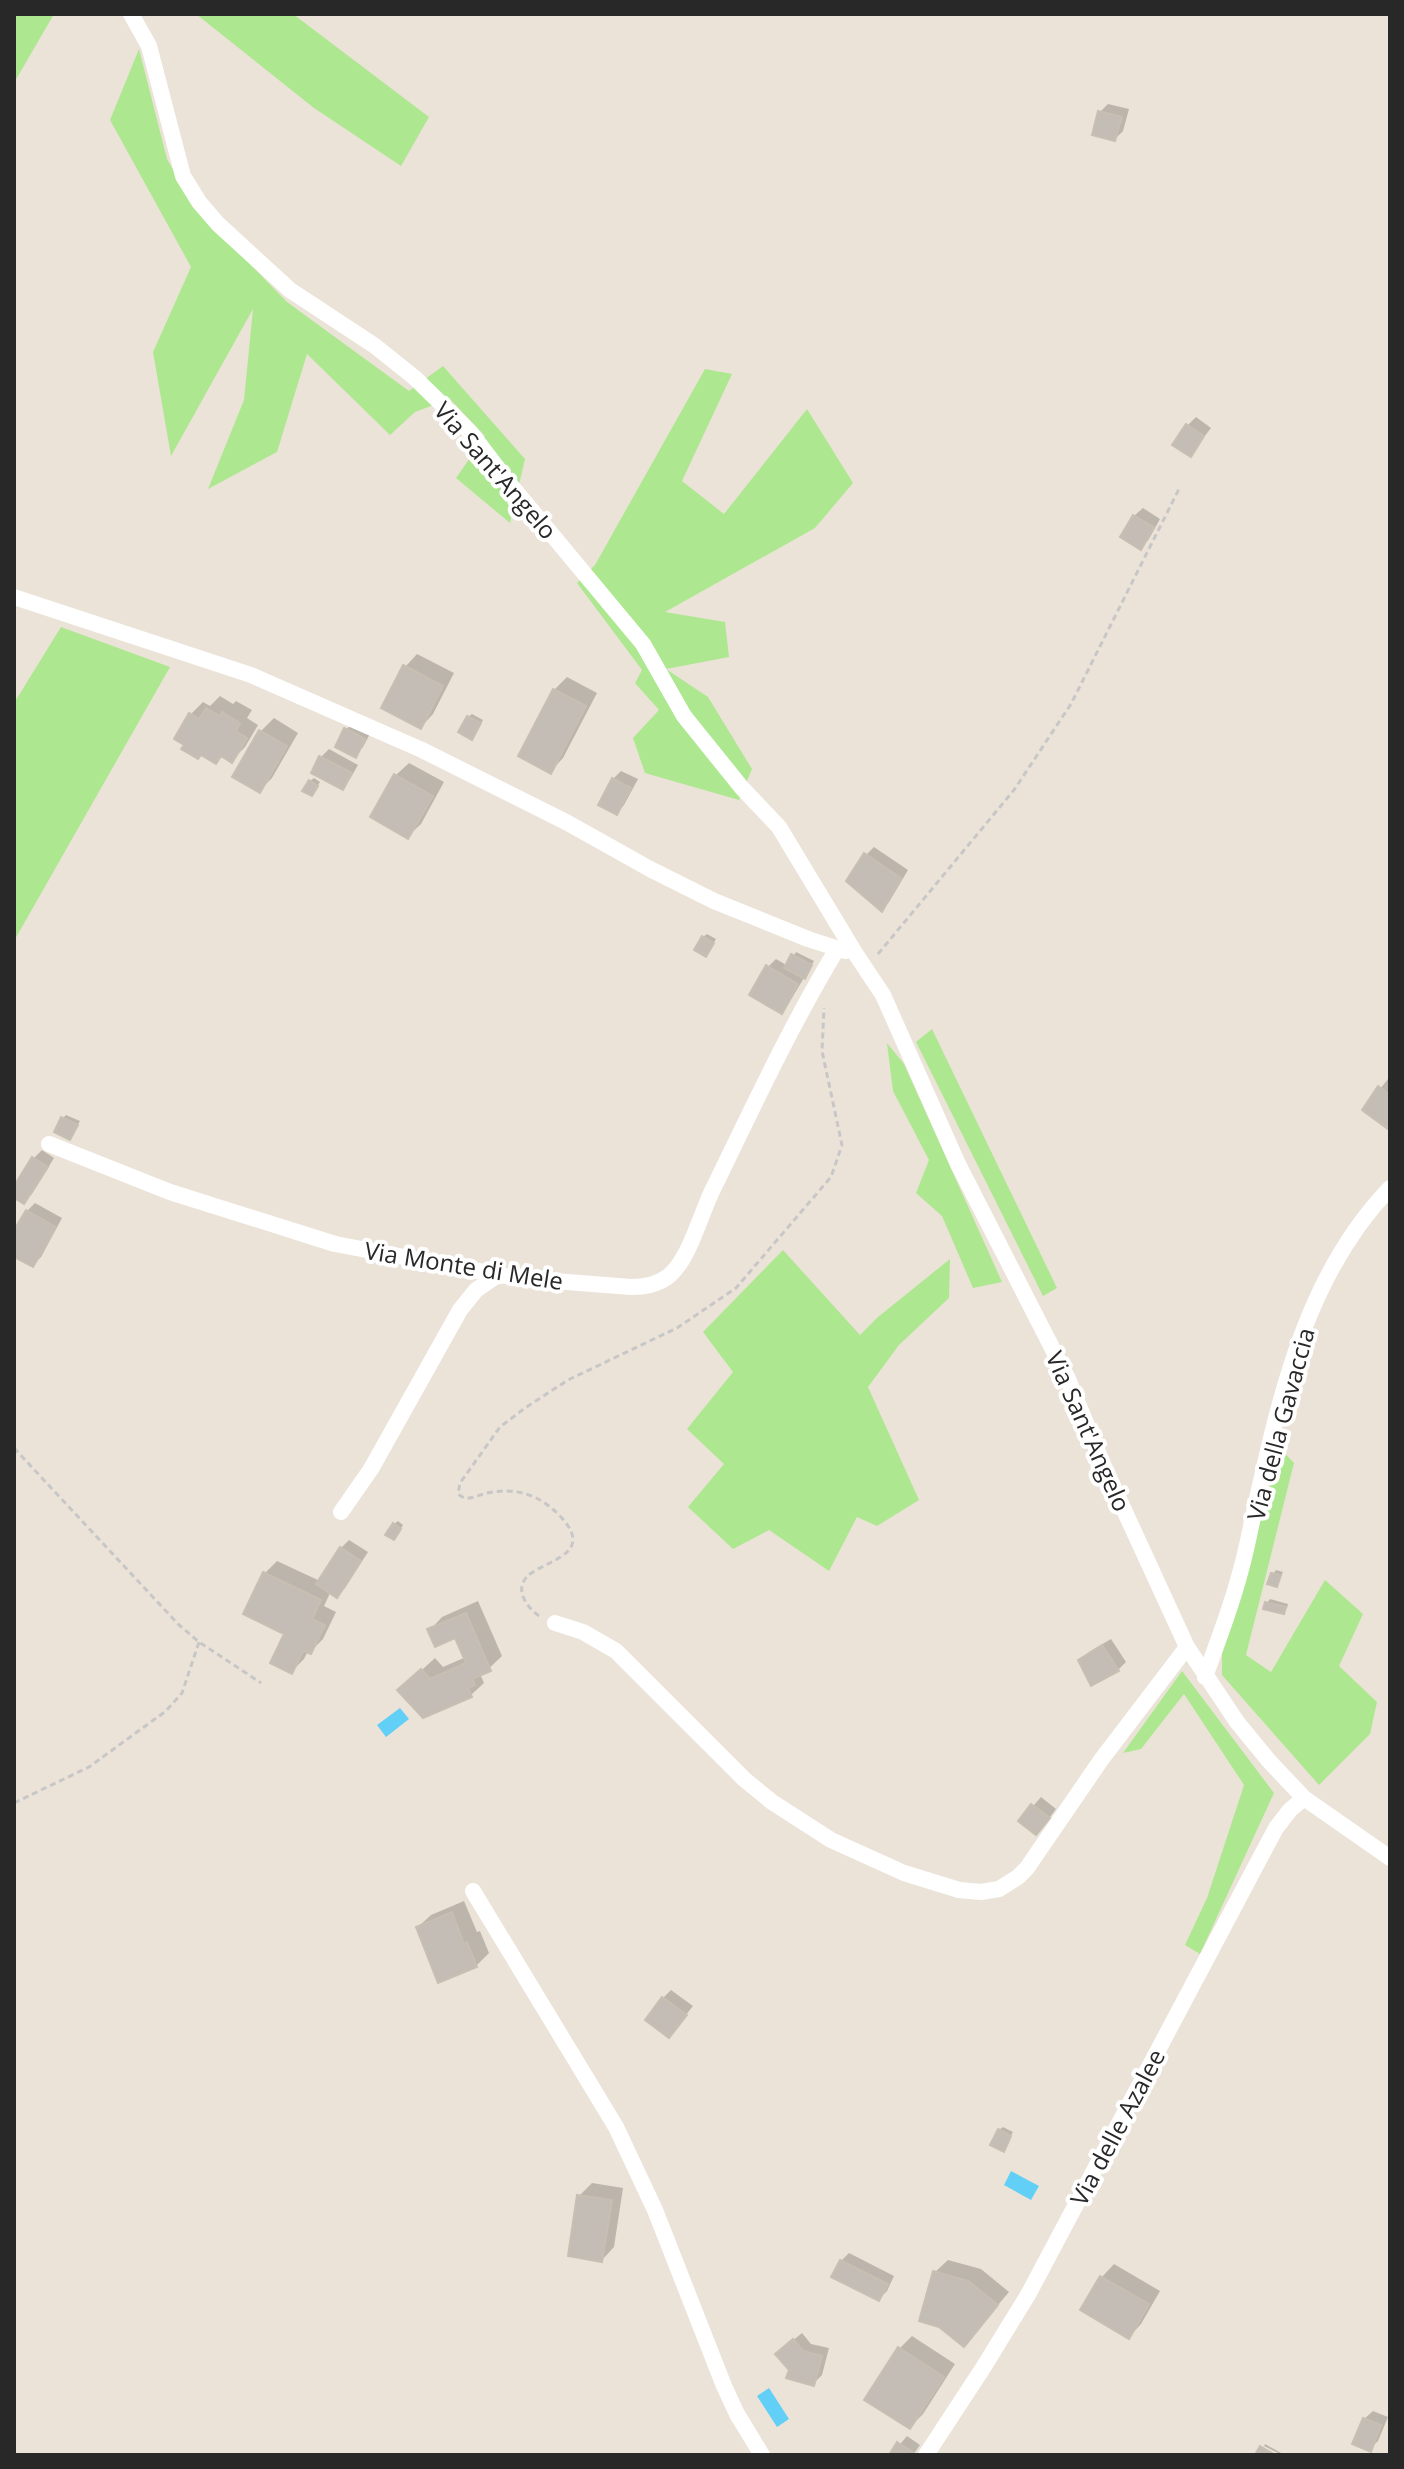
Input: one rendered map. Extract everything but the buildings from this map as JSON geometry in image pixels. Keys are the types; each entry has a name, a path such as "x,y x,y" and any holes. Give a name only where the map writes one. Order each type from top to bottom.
{"street":[{"name":"Via Sant'Angelo","path":"131,14 149,46 183,176 199,202 218,224 290,290 375,346 415,378 471,433 643,644 684,716 742,788 779,827 883,995 958,1164 1068,1379 1102,1462 1187,1647 1205,1677 1261,1752 1304,1798 1390,1858"},
{"path":"14,597 287,689 422,750 714,901 837,949 855,953"},
{"name":"Via Monte di Mele","path":"49,1144 170,1192 335,1244 534,1280 631,1287 653,1284 671,1274 685,1252 794,1025 837,949"},
{"name":"Via della Gavaccia","path":"1205,1677 1241,1572 1270,1445 1301,1337 1334,1262 1361,1222 1390,1188"},
{"path":"341,1512 371,1469 460,1310 476,1290 498,1275"},
{"path":"555,1623 583,1632 616,1651 744,1779 772,1802 831,1840 892,1868 970,1892 999,1889 1027,1868 1101,1760 1187,1647"},
{"name":"Via delle Azalee","path":"926,2455 1029,2293 1276,1828 1304,1798"},
{"path":"473,1891 616,2127 655,2210 724,2386 762,2455"}],"path":[{"path":"866,969 1014,790 1071,704 1179,489"},
{"path":"555,1623 530,1609 521,1594 521,1586 526,1577 563,1557 569,1550 572,1541 568,1524 538,1497 503,1491 464,1498 458,1494 460,1483 500,1427 525,1408 568,1380 677,1328 736,1288 831,1177 842,1145 822,1051 824,1002"},
{"path":"14,1448 178,1624 199,1642 261,1683"},
{"path":"14,1803 89,1767 166,1711 182,1693 199,1642"}],"green space":[{"path":"14,14 54,14 14,83"},
{"path":"196,14 293,14 429,117 401,166 314,108"},
{"path":"139,49 167,159 195,208 287,302 409,391 443,366 525,459 510,523 456,478 485,436 450,399 415,412 390,435 307,354 277,452 208,489 244,400 253,309 171,456 153,352 191,267 110,120"},
{"path":"705,369 732,374 682,481 724,514 807,409 853,483 815,528 665,612 725,622 729,657 666,669 708,697 752,769 739,800 645,773 633,738 659,710 635,683 642,670 577,583 595,565"},
{"path":"61,627 170,667 14,941 14,703"},
{"path":"932,1029 1057,1288 1043,1296 916,1042"},
{"path":"887,1043 904,1064 1002,1282 973,1288 942,1216 916,1193 929,1160 893,1091"},
{"path":"783,1250 860,1335 950,1259 949,1298 899,1345 868,1387 919,1500 877,1526 857,1517 829,1571 769,1530 733,1549 688,1507 724,1464 687,1429 733,1372 703,1332"},
{"path":"1281,1449 1294,1463 1246,1655 1271,1672 1325,1580 1363,1614 1339,1666 1377,1702 1370,1734 1319,1785 1222,1675 1222,1653"},
{"path":"1182,1671 1274,1793 1200,1954 1185,1945 1207,1898 1244,1785 1184,1694 1141,1749 1123,1753"}],"water":[{"path":"400,1708 409,1719 386,1737 377,1725"},
{"path":"1011,2171 1039,2186 1031,2200 1004,2185"},
{"path":"769,2388 789,2419 777,2427 757,2396"}]}
